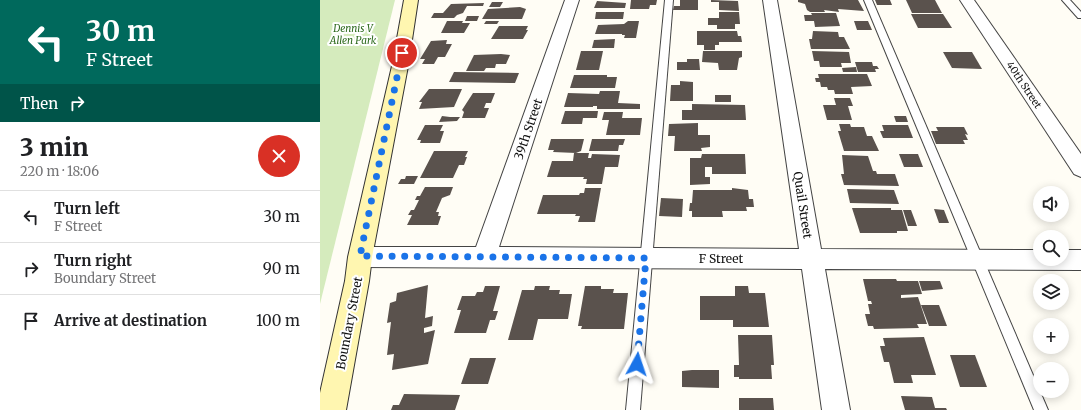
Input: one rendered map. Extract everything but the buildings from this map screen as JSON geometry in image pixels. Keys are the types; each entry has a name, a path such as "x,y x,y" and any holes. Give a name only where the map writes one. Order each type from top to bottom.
{"street":[{"name":"Boundary Street","path":"332,410 357,281 360,256 398,74 411,0"},
{"name":"39th Street","path":"484,257 572,0"},
{"name":"Quail Street","path":"770,0 836,410"},
{"name":"40th Street","path":"967,0 1081,169"},
{"name":"F Street","path":"360,256 1081,260"}],"lane":[{"path":"633,410 669,0"},
{"path":"868,0 1041,410"},
{"path":"1066,0 1081,16"}],"green space":[{"name":"Dennis V Allen Park","path":"320,0 395,0 320,304"}],"route":[{"path":"402,53 360,256 646,258 637,364"}]}
